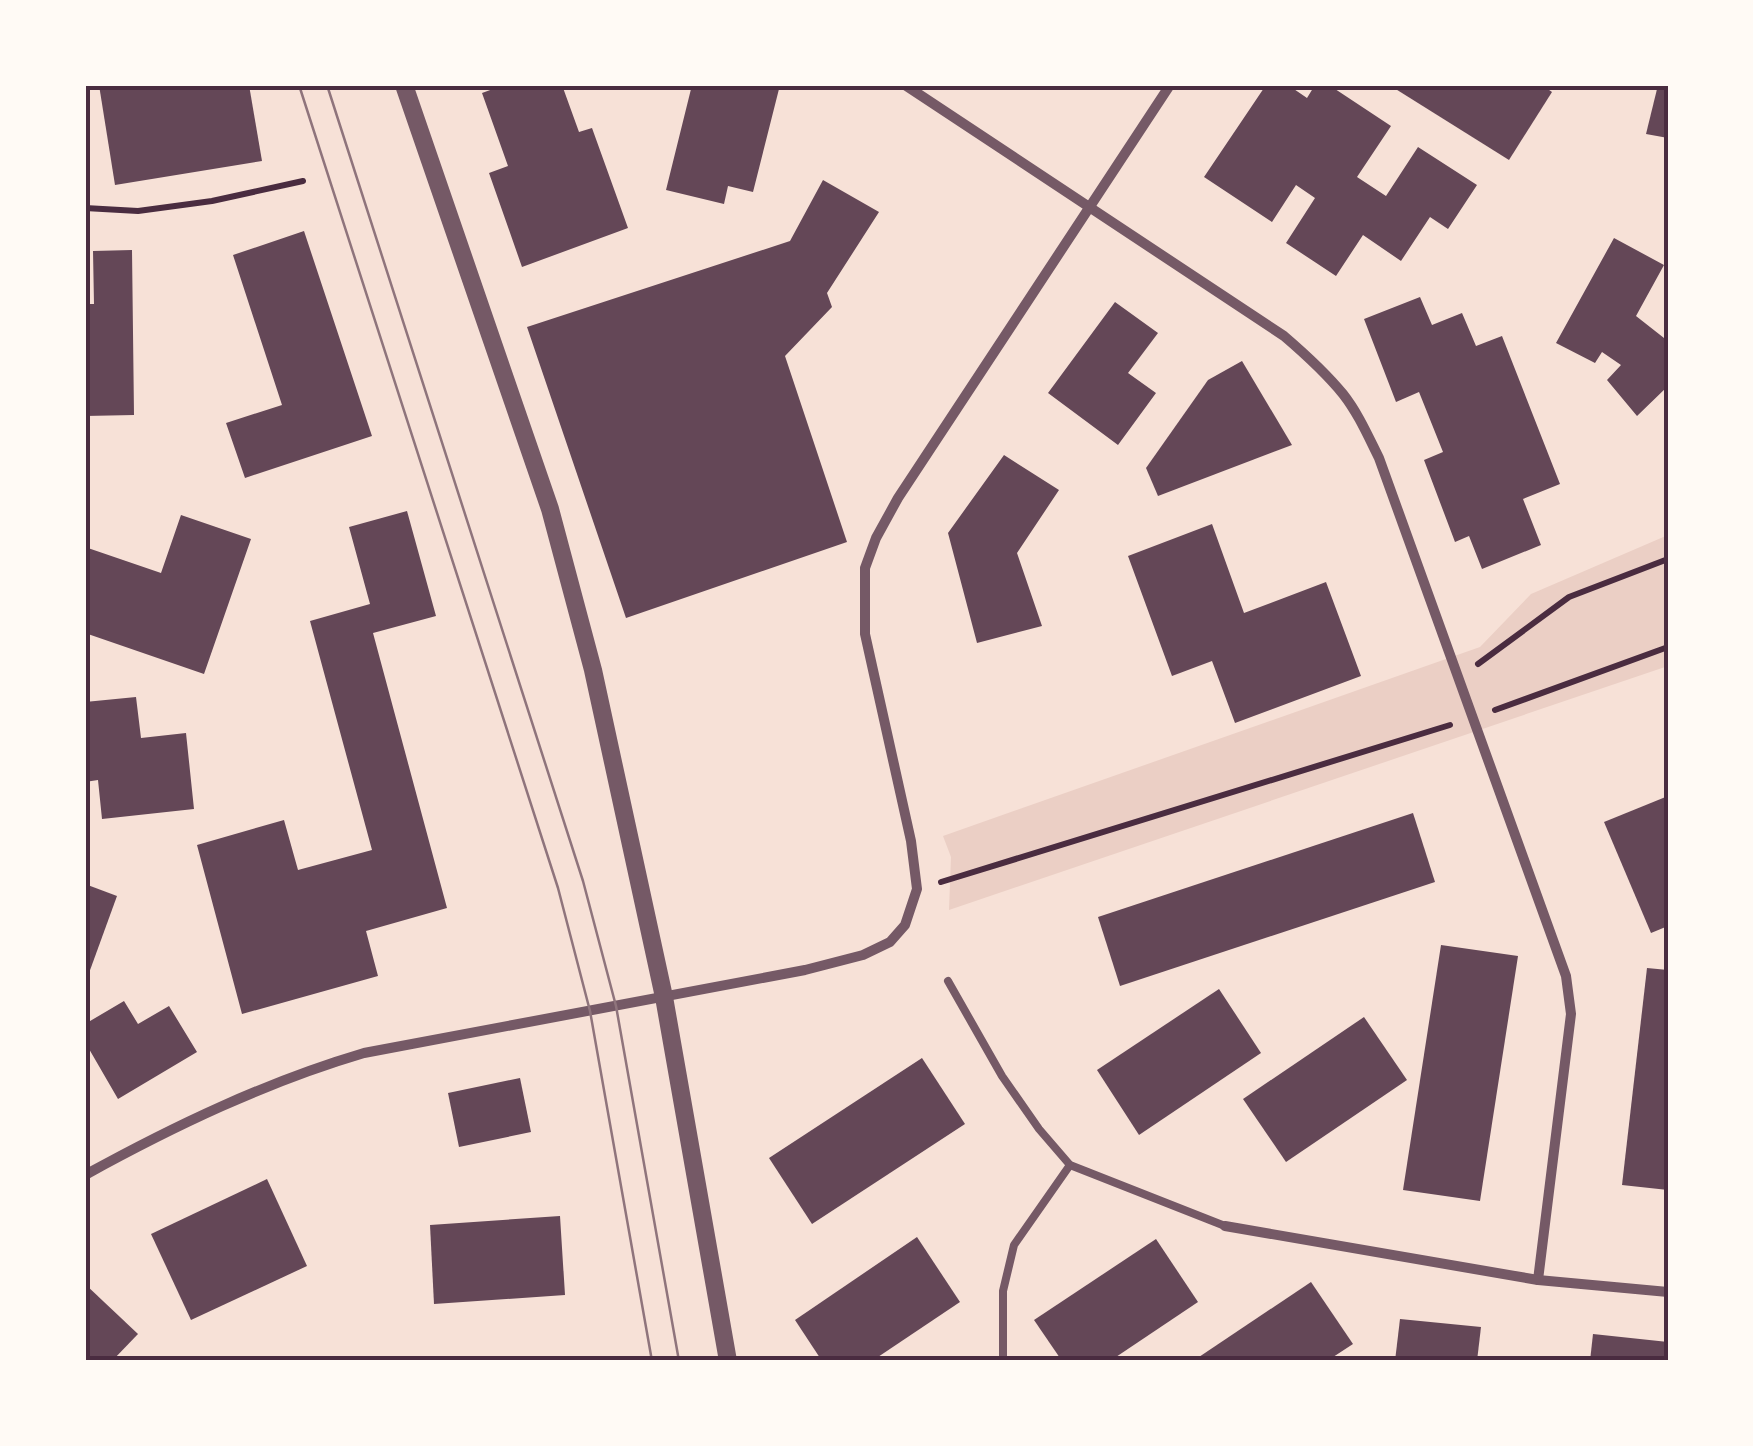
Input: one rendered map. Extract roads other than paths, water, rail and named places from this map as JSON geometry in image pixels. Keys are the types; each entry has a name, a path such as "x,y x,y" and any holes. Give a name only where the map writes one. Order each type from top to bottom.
{"street":[{"path":"404,85 550,509 594,670 664,997 728,1361"},
{"path":"905,85 1284,336 1345,396 1379,458 1566,976 1571,1014 1538,1280"},
{"path":"85,1175 205,1113 307,1070 364,1053 805,970 862,955 890,942 906,925 917,889 911,841 865,634 865,568 898,498 1170,85"},
{"path":"1225,1226 1538,1280 1668,1292"}],"lane":[{"path":"948,981 1002,1076 1039,1130 1070,1165 1225,1226"},
{"path":"1003,1361 1003,1291 1014,1246 1070,1165"}],"tram line":[{"path":"299,85 558,888 590,1011 652,1361"},
{"path":"327,85 583,881 616,1006 679,1361"}]}
